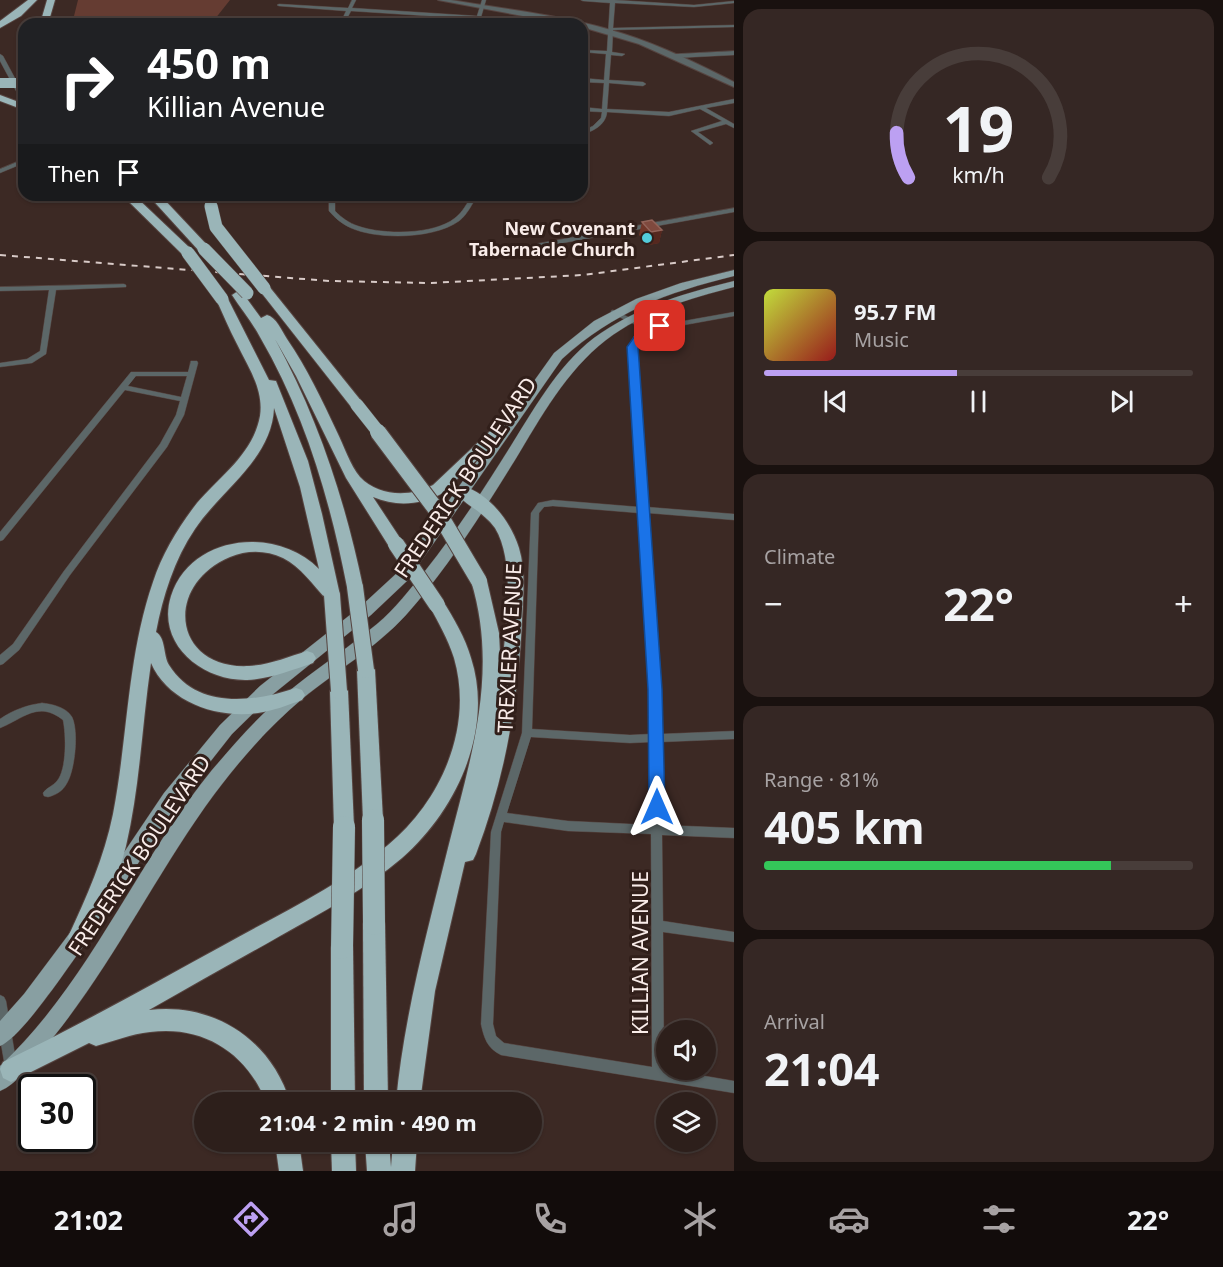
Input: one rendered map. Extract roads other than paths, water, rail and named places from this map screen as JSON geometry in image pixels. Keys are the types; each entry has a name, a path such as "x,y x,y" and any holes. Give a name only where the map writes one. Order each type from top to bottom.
{"highway":[{"path":"0,24 18,14 33,0"},
{"path":"46,18 51,0"},
{"path":"0,82 18,82"},
{"path":"0,98 18,105"},
{"path":"134,201 188,253"},
{"path":"140,201 188,253 222,299 264,368 291,433 315,509 332,595 339,691 344,827 343,1092"},
{"path":"6,1075 67,1044 298,915 388,857 414,832 434,807 456,768 469,710 469,690 462,651 447,621 368,504 310,388 281,338 204,249 159,201"},
{"path":"211,201 216,227 434,504 464,550 478,581 489,619 492,685 483,748 424,991 409,1092"},
{"path":"242,294 270,342 310,427 328,476 355,587 366,670 373,820 376,1092"},
{"path":"79,937 99,895 116,845 152,610 161,582 179,542 204,506 249,457 267,418 268,406 264,383 222,299"},
{"path":"354,479 387,498 407,500 424,496 438,489 512,419"},
{"path":"445,901 470,843 495,773 505,725 515,605 514,555 497,520 482,502 462,491"},
{"path":"307,658 255,673 227,671 211,666 192,655 178,633 175,613 179,594 192,574 210,559 231,550 251,546 274,549 296,558 332,595"},
{"path":"152,610 155,659 171,682 195,697 210,702 248,707 274,703 296,694"},
{"path":"67,1044 137,1023 158,1020 195,1022 228,1035 244,1047 268,1078 274,1092"},
{"path":"288,1152 291,1171"},
{"path":"343,1152 344,1171"},
{"path":"378,1152 379,1171"},
{"path":"403,1171 404,1152"}],"main road":[{"name":"FREDERICK BOULEVARD","path":"2,1034 38,992 79,937 180,784 205,752 248,707 381,598 403,576 558,356 590,327 613,312 663,291 734,273"},
{"name":"FREDERICK BOULEVARD","path":"6,1075 48,1028 89,974 204,794 251,737 296,694 384,627 401,610 433,571 482,502 546,400 576,361 604,336 628,321 679,298 734,284"}],"street":[{"path":"345,18 354,0"},
{"path":"441,0 483,4 549,18"},
{"path":"583,0 694,6 734,2"},
{"path":"588,130 599,124 604,118 613,1"},
{"path":"279,5 443,18"},
{"path":"588,26 611,30 734,27"},
{"path":"611,30 676,56 733,84"},
{"path":"588,51 622,54"},
{"path":"676,56 734,53"},
{"path":"0,56 18,89"},
{"path":"588,80 643,84"},
{"path":"588,110 658,115 734,101"},
{"path":"701,108 734,126"},
{"path":"710,143 694,131 726,122"},
{"path":"0,171 18,164"},
{"path":"332,201 332,211 345,224 366,230 397,233 422,232 448,224 460,216 471,201"},
{"path":"530,247 734,210"},
{"path":"0,289 124,286"},
{"path":"0,365 29,361 43,352 53,288"},
{"path":"613,312 628,321 628,324 646,331 734,314"},
{"name":"KILLIAN AVENUE","path":"646,331 633,347 657,739 658,1020"},
{"path":"0,661 16,647 67,573 164,445 177,422 194,363"},
{"path":"0,538 134,374 191,374"},
{"path":"122,387 185,400"},
{"name":"TREXLER AVENUE","path":"644,510 558,503 541,505 535,513 527,733 496,832 487,1024 490,1040 506,1050 656,1075"},
{"path":"644,510 734,517"},
{"path":"0,724 14,714 35,707 55,709 67,718 70,735 66,776 57,788 48,793"},
{"path":"527,733 586,738 657,739 734,735"},
{"path":"501,817 568,826 734,833"},
{"path":"658,926 734,937"},
{"path":"0,1001 6,1075"},
{"path":"690,1080 734,1087"}],"railway":[{"path":"0,255 329,281 431,283 583,275 734,255"}],"place":[{"name":"New Covenant Tabernacle Church","path":"647,238"}]}
